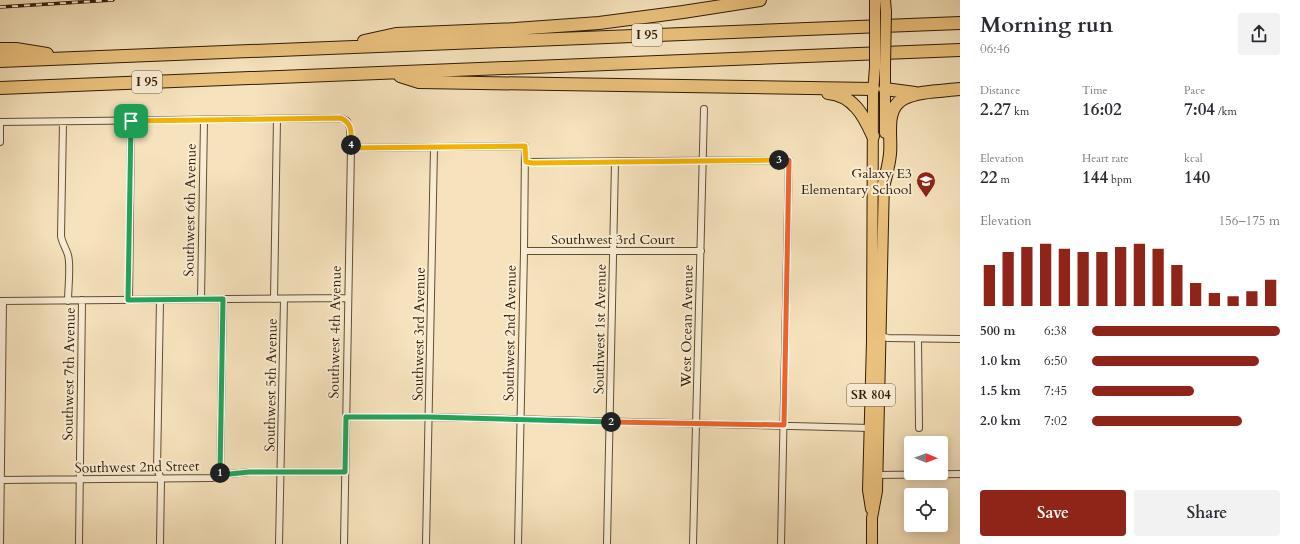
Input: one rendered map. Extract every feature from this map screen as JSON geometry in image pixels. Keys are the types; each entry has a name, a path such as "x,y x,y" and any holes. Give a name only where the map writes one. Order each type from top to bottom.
{"highway":[{"path":"334,48 396,34 508,29 592,23 663,15 760,0"},
{"name":"I 95","path":"0,61 960,23"},
{"path":"0,50 16,49 73,58"},
{"name":"I 95","path":"0,88 960,50"},
{"path":"389,73 418,82 879,89 910,93 927,93 960,89"},
{"path":"791,88 833,94 846,99 862,114 872,136"},
{"path":"883,187 890,155 891,118 893,108 904,99 927,93"}],"main road":[{"name":"SR 804","path":"872,518 877,491 878,474 883,187 879,89 875,67 875,0"},
{"name":"SR 804","path":"872,544 872,518 868,490 872,272 872,136 879,89 885,67 885,0"},
{"path":"872,272 877,294 877,328 881,336"}],"street":[{"name":"West Ocean Avenue","path":"693,544 704,109"},
{"name":"Southwest 4th Avenue","path":"278,119 341,118 347,121 350,128 351,148 344,544"},
{"path":"0,142 0,122 278,119"},
{"name":"Southwest 5th Avenue","path":"274,299 278,119"},
{"name":"Southwest 6th Avenue","path":"201,300 204,120"},
{"path":"128,300 131,121"},
{"path":"62,122 61,241 68,254 69,261 68,300"},
{"name":"Southwest 2nd Avenue","path":"434,148 525,146 526,162 518,544"},
{"path":"351,148 434,148"},
{"name":"Southwest 3rd Avenue","path":"426,544 434,148"},
{"path":"526,162 789,160 781,544"},
{"name":"Southwest 1st Avenue","path":"607,544 615,162"},
{"name":"Southwest 3rd Court","path":"524,251 701,250"},
{"path":"0,544 2,301 348,298"},
{"path":"220,475 223,299"},
{"name":"Southwest 5th Avenue","path":"280,544 284,299"},
{"name":"Southwest 7th Avenue","path":"79,544 82,300"},
{"path":"160,300 157,469 162,478 160,544"},
{"path":"881,336 888,338 918,339 960,338"},
{"path":"918,339 919,428"},
{"path":"346,417 429,417 870,428"},
{"name":"Southwest 2nd Street","path":"1,480 212,478 220,475 249,472 345,472"},
{"path":"878,474 960,474"}],"railway":[{"path":"0,7 113,0"}],"place":[{"name":"Galaxy E3 Elementary School","path":"926,198"}],"route":[{"path":"341,118 347,121 350,128 351,148 525,146 526,162 533,163 789,160 784,425 429,417 346,417 345,472 249,472 220,475 223,299 128,300 131,121 341,118"}]}
